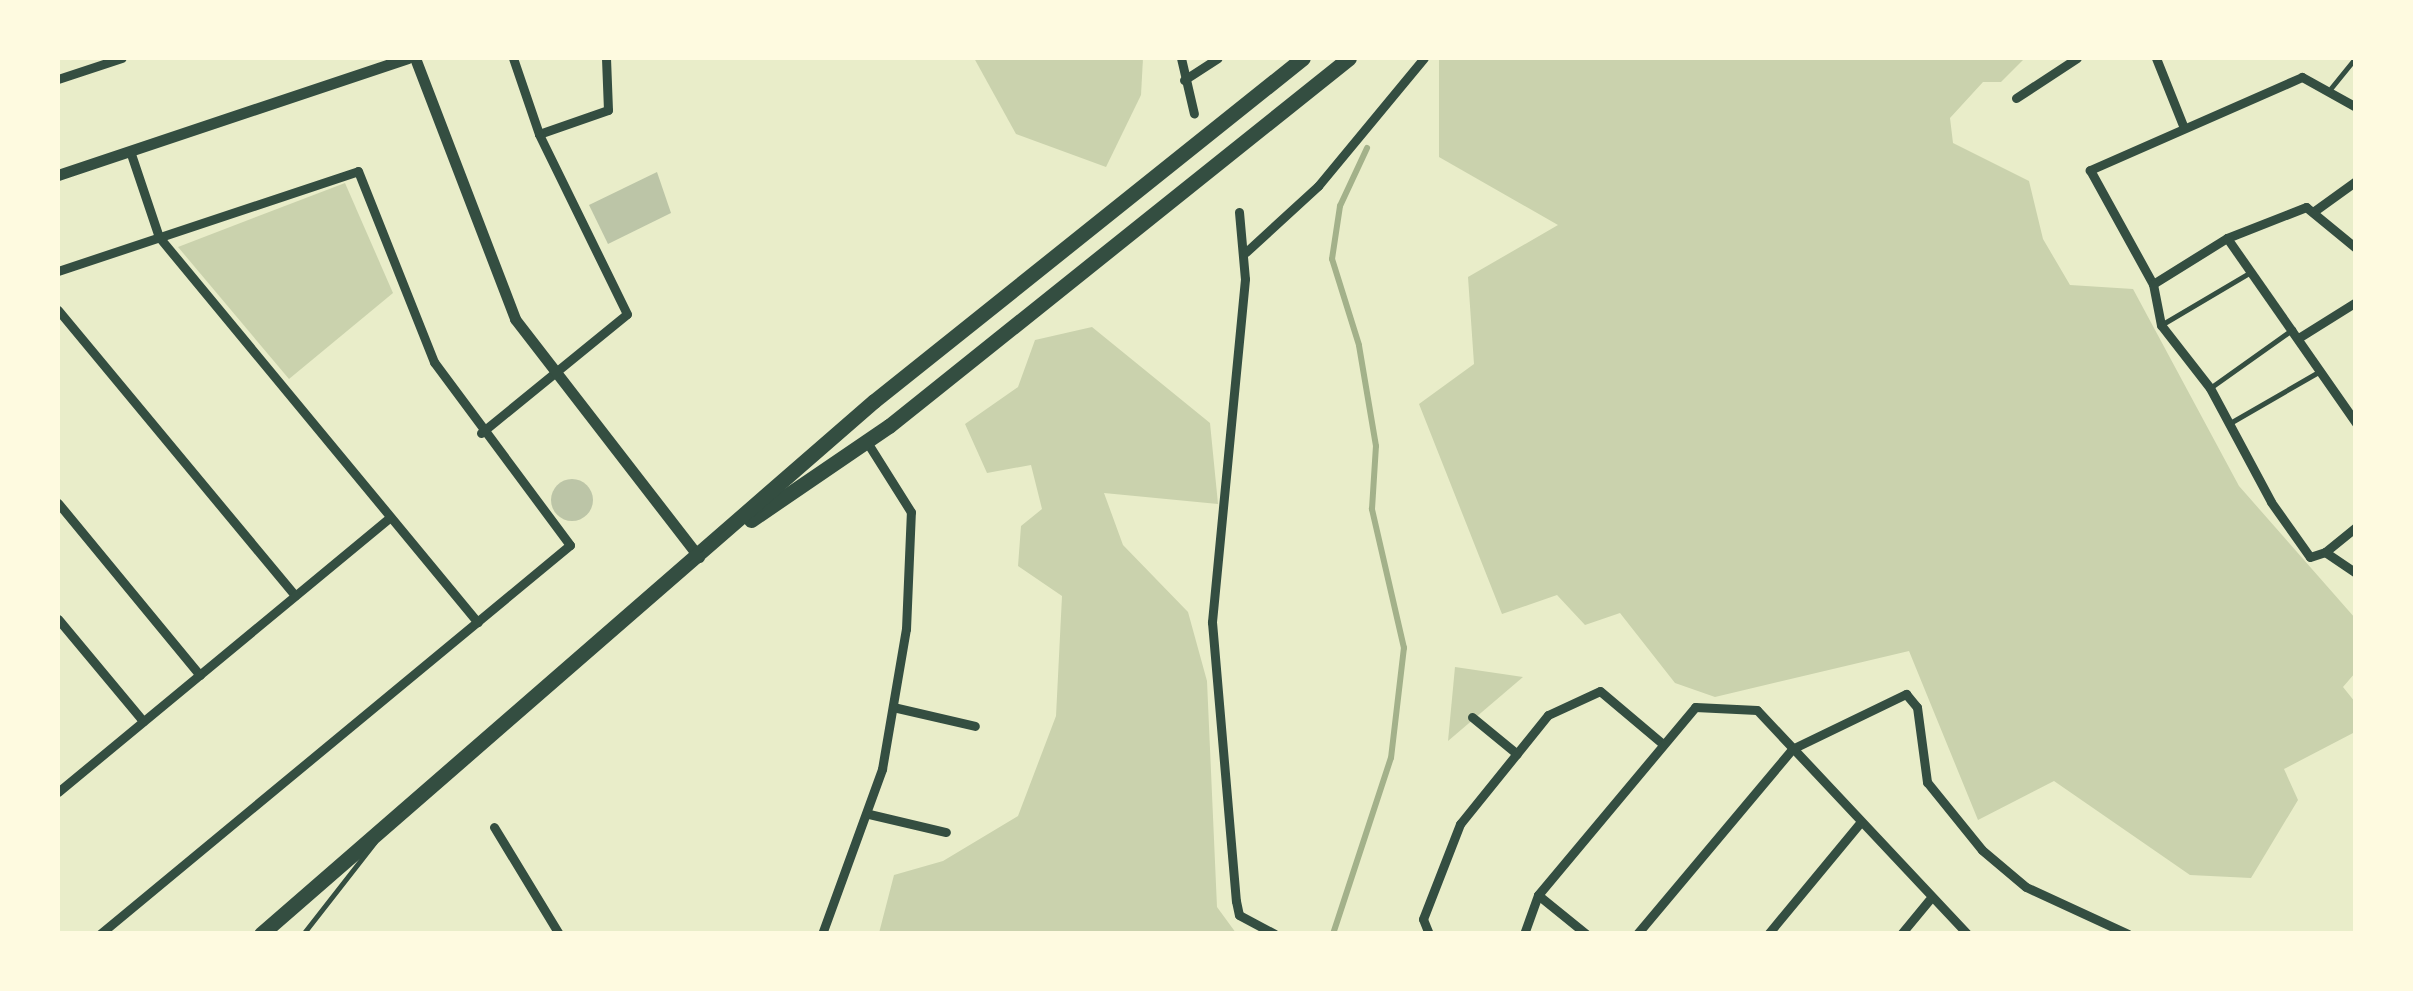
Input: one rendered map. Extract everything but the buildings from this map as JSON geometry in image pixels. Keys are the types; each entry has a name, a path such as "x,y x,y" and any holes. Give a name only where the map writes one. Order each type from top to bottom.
{"highway":[{"path":"261,934 874,402 1304,58"},
{"path":"698,556 867,442 1349,58"}],"street":[{"path":"58,79 122,58"},
{"path":"58,176 412,58 489,267 551,376 698,556"},
{"path":"481,434 627,314 539,134 513,58"},
{"path":"539,134 608,110 606,58"},
{"path":"1181,58 1194,114"},
{"path":"1184,80 1218,58"},
{"path":"1246,252 1318,186 1424,58"},
{"path":"2016,98 2078,58"},
{"path":"2156,58 2184,128"},
{"path":"2356,107 2331,88 2302,77 2090,170 2153,284 2161,324 2210,388 2310,557 2325,552 2356,526"},
{"path":"130,151 159,237 478,622"},
{"path":"58,271 358,170 422,339 481,434 570,545 100,934"},
{"path":"2312,212 2356,181"},
{"path":"2153,284 2227,238 2295,208 2312,212 2356,248"},
{"path":"1239,212 1246,252 1212,622 1236,901 1240,915 1274,934"},
{"path":"2227,238 2356,423"},
{"path":"2296,333 2356,302"},
{"path":"58,310 296,595"},
{"path":"822,934 869,814 893,708 911,512 867,442"},
{"path":"58,502 200,675"},
{"path":"58,792 390,518"},
{"path":"2325,552 2356,573"},
{"path":"58,618 143,721"},
{"path":"1429,934 1424,919 1460,824 1548,715 1600,691 1663,744"},
{"path":"1637,934 1792,749 1911,696 1928,782 1982,850 2026,886 2128,934"},
{"path":"1524,934 1538,895 1695,707 1757,710 1928,900 1967,934"},
{"path":"893,708 975,726"},
{"path":"1472,717 1517,754"},
{"path":"869,814 946,832"},
{"path":"1768,934 1860,824"},
{"path":"494,828 559,934"},
{"path":"1538,895 1586,934"},
{"path":"1900,934 1928,900"}],"lane":[{"path":"2331,88 2355,58"},
{"path":"2161,324 2251,271"},
{"path":"2210,388 2296,333"},
{"path":"2230,423 2322,369"},
{"path":"303,934 334,905 388,823"}],"green space":[{"path":"974,58 1143,58 1141,95 1106,167 1016,134"},
{"path":"1439,58 2025,58 2001,82 1983,82 1950,118 1953,143 2029,181 2043,239 2070,285 2133,289 2239,486 2355,618 2355,673 2343,687 2355,702 2355,732 2284,769 2298,800 2251,878 2190,875 2054,781 1978,820 1909,651 1715,697 1675,683 1620,613 1585,625 1557,595 1502,614 1419,404 1474,364 1468,277 1558,225 1439,157"},
{"path":"345,183 393,293 289,379 178,247"},
{"path":"1092,327 1210,423 1218,504 1104,493 1123,545 1188,612 1207,681 1217,907 1236,933 879,933 894,875 943,861 1018,816 1056,716 1062,596 1018,566 1021,526 1042,509 1031,465 987,473 965,424 1018,387 1035,340"},
{"path":"1455,667 1523,677 1448,741"}],"waterway":[{"path":"1333,934 1391,758 1404,648 1372,509 1376,446 1359,345 1332,259 1340,206 1367,148"}]}
